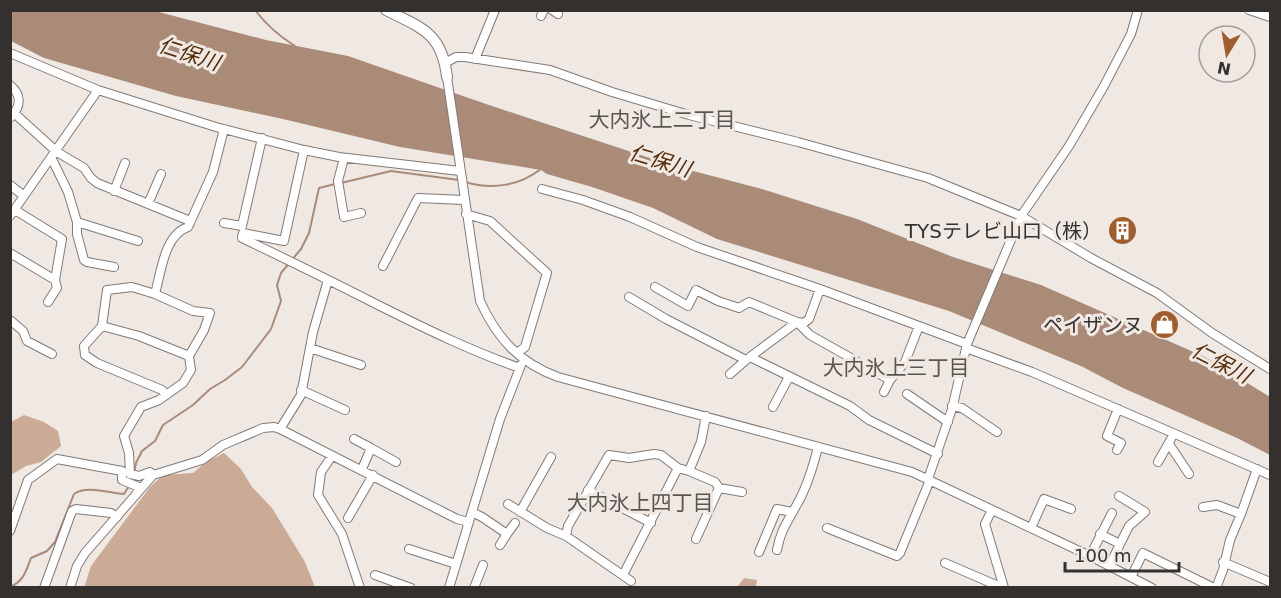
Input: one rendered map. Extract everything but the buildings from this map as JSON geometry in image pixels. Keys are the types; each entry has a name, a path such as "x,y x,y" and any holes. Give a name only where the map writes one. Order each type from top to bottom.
{"main road":[{"path":"386,10 422,28 433,37 442,53 447,79"}],"street":[{"path":"475,59 495,10"},
{"path":"827,528 897,556 900,553 929,480 948,422 967,344 1021,216 1069,146 1104,86 1131,34 1138,10"},
{"path":"1249,10 1270,17"},
{"path":"10,52 98,90 224,129 304,150 344,158 460,166"},
{"path":"445,63 456,57 550,70 612,92 689,115 896,167 928,178 1021,216 1091,258 1157,293 1212,333 1270,369"},
{"path":"447,79 480,301 494,328 520,361"},
{"path":"10,85 17,91 20,98 12,115 54,156 84,168 97,183 190,221"},
{"path":"48,302 57,288 55,280 62,239 13,213 98,90"},
{"path":"155,294 169,244 180,230 188,227 213,172 224,129"},
{"path":"224,223 242,226 262,138"},
{"path":"304,150 284,241 243,233 242,238 486,356 520,361 558,377 890,465 929,480 1110,565 1152,588"},
{"path":"54,156 77,222 77,234 84,260 114,267"},
{"path":"344,158 339,184 344,217 361,213"},
{"path":"114,191 124,163"},
{"path":"148,204 153,183 161,174"},
{"path":"10,185 24,196"},
{"path":"542,189 630,217 697,247 820,289 967,344 1270,475"},
{"path":"383,266 418,198 464,200"},
{"path":"449,588 547,273 490,221 466,214"},
{"path":"77,222 138,241"},
{"path":"10,253 55,280"},
{"path":"280,429 300,395 328,280"},
{"path":"153,475 150,472 139,476 130,474 129,453 124,435 141,407 166,395 183,382 191,370 189,356 204,330 210,313 193,311 155,294 132,287 107,290 102,326 84,346 85,355 97,363 162,390 166,395"},
{"path":"655,287 688,306 696,290 739,308 749,302 804,323 809,319 820,289"},
{"path":"629,297 666,319 850,406 869,420 938,453"},
{"path":"10,320 23,331 27,341 52,354"},
{"path":"730,374 797,322"},
{"path":"797,322 810,335 890,380"},
{"path":"102,326 139,336 189,356"},
{"path":"884,392 890,380 905,362 919,326"},
{"path":"310,348 361,365"},
{"path":"773,407 789,377"},
{"path":"301,390 345,410"},
{"path":"907,394 948,422"},
{"path":"952,406 962,408 997,432"},
{"path":"1117,450 1121,443 1107,436 1118,409"},
{"path":"689,471 701,442 706,416"},
{"path":"70,588 77,566 85,553 153,475 202,460 223,445 263,428 280,429 457,519 469,522"},
{"path":"1158,462 1174,434"},
{"path":"354,439 396,462"},
{"path":"1169,444 1189,474"},
{"path":"777,550 785,522 806,486 818,447"},
{"path":"362,470 371,448"},
{"path":"566,536 568,526 609,455 629,458 661,455 678,468 715,482 719,488 742,492"},
{"path":"332,456 321,472 318,495 342,534 360,588"},
{"path":"520,512 551,457"},
{"path":"10,531 28,480 57,459 122,471 122,480 141,488"},
{"path":"623,575 678,468"},
{"path":"1131,577 1143,553 1215,588 1223,570 1223,562 1230,540 1257,469"},
{"path":"348,518 373,475"},
{"path":"696,539 719,488"},
{"path":"588,490 651,523"},
{"path":"1110,565 1129,526 1145,512 1119,496"},
{"path":"1031,528 1044,499 1071,509"},
{"path":"508,504 566,536 631,581"},
{"path":"1203,507 1217,505 1241,514"},
{"path":"44,588 72,511 76,509 111,513 117,517"},
{"path":"759,552 777,509 792,512"},
{"path":"945,562 996,585 1004,586 985,524 992,510"},
{"path":"472,512 507,534"},
{"path":"1090,556 1112,513"},
{"path":"500,545 515,523"},
{"path":"1100,534 1120,544"},
{"path":"409,549 456,564"},
{"path":"1223,562 1270,582"},
{"path":"474,588 483,565"},
{"path":"375,575 391,577 410,587"}],"shaded area":[{"path":"24,415 44,422 58,431 61,446 41,462 26,466 11,475 11,422"},
{"path":"224,453 241,469 252,487 272,508 305,562 315,587 84,588 91,566 150,487 163,475 193,473 206,462"},
{"path":"744,578 757,580 756,587 725,587 738,586"}],"water":[{"name":"仁保川","path":"10,11 155,11 266,40 348,56 674,166 762,189 857,219 953,257 1041,285 1205,357 1270,397 1270,455 1123,388 1083,367 949,311 717,239 653,208 547,174 541,170 400,147 176,96 44,58 11,41"}],"waterway":[{"path":"255,10 264,21 295,46"},
{"path":"465,182 485,186 505,185 524,179 541,169"},
{"path":"341,183 391,171 459,180"},
{"path":"134,473 142,451 155,441 163,425 242,367 271,329 281,301 277,285 281,273 301,249 309,233 319,188 335,184"},
{"path":"10,587 21,579 31,558 47,551 55,542 74,494 85,490 124,494 129,486"}],"place":[{"name":"TYSテレビ山口（株）","path":"1123,231"},
{"name":"ペイザンヌ","path":"1164,325"}],"district":[{"name":"大内氷上二丁目","path":"662,120"},
{"name":"大内氷上三丁目","path":"896,368"},
{"name":"大内氷上四丁目","path":"640,503"}]}
